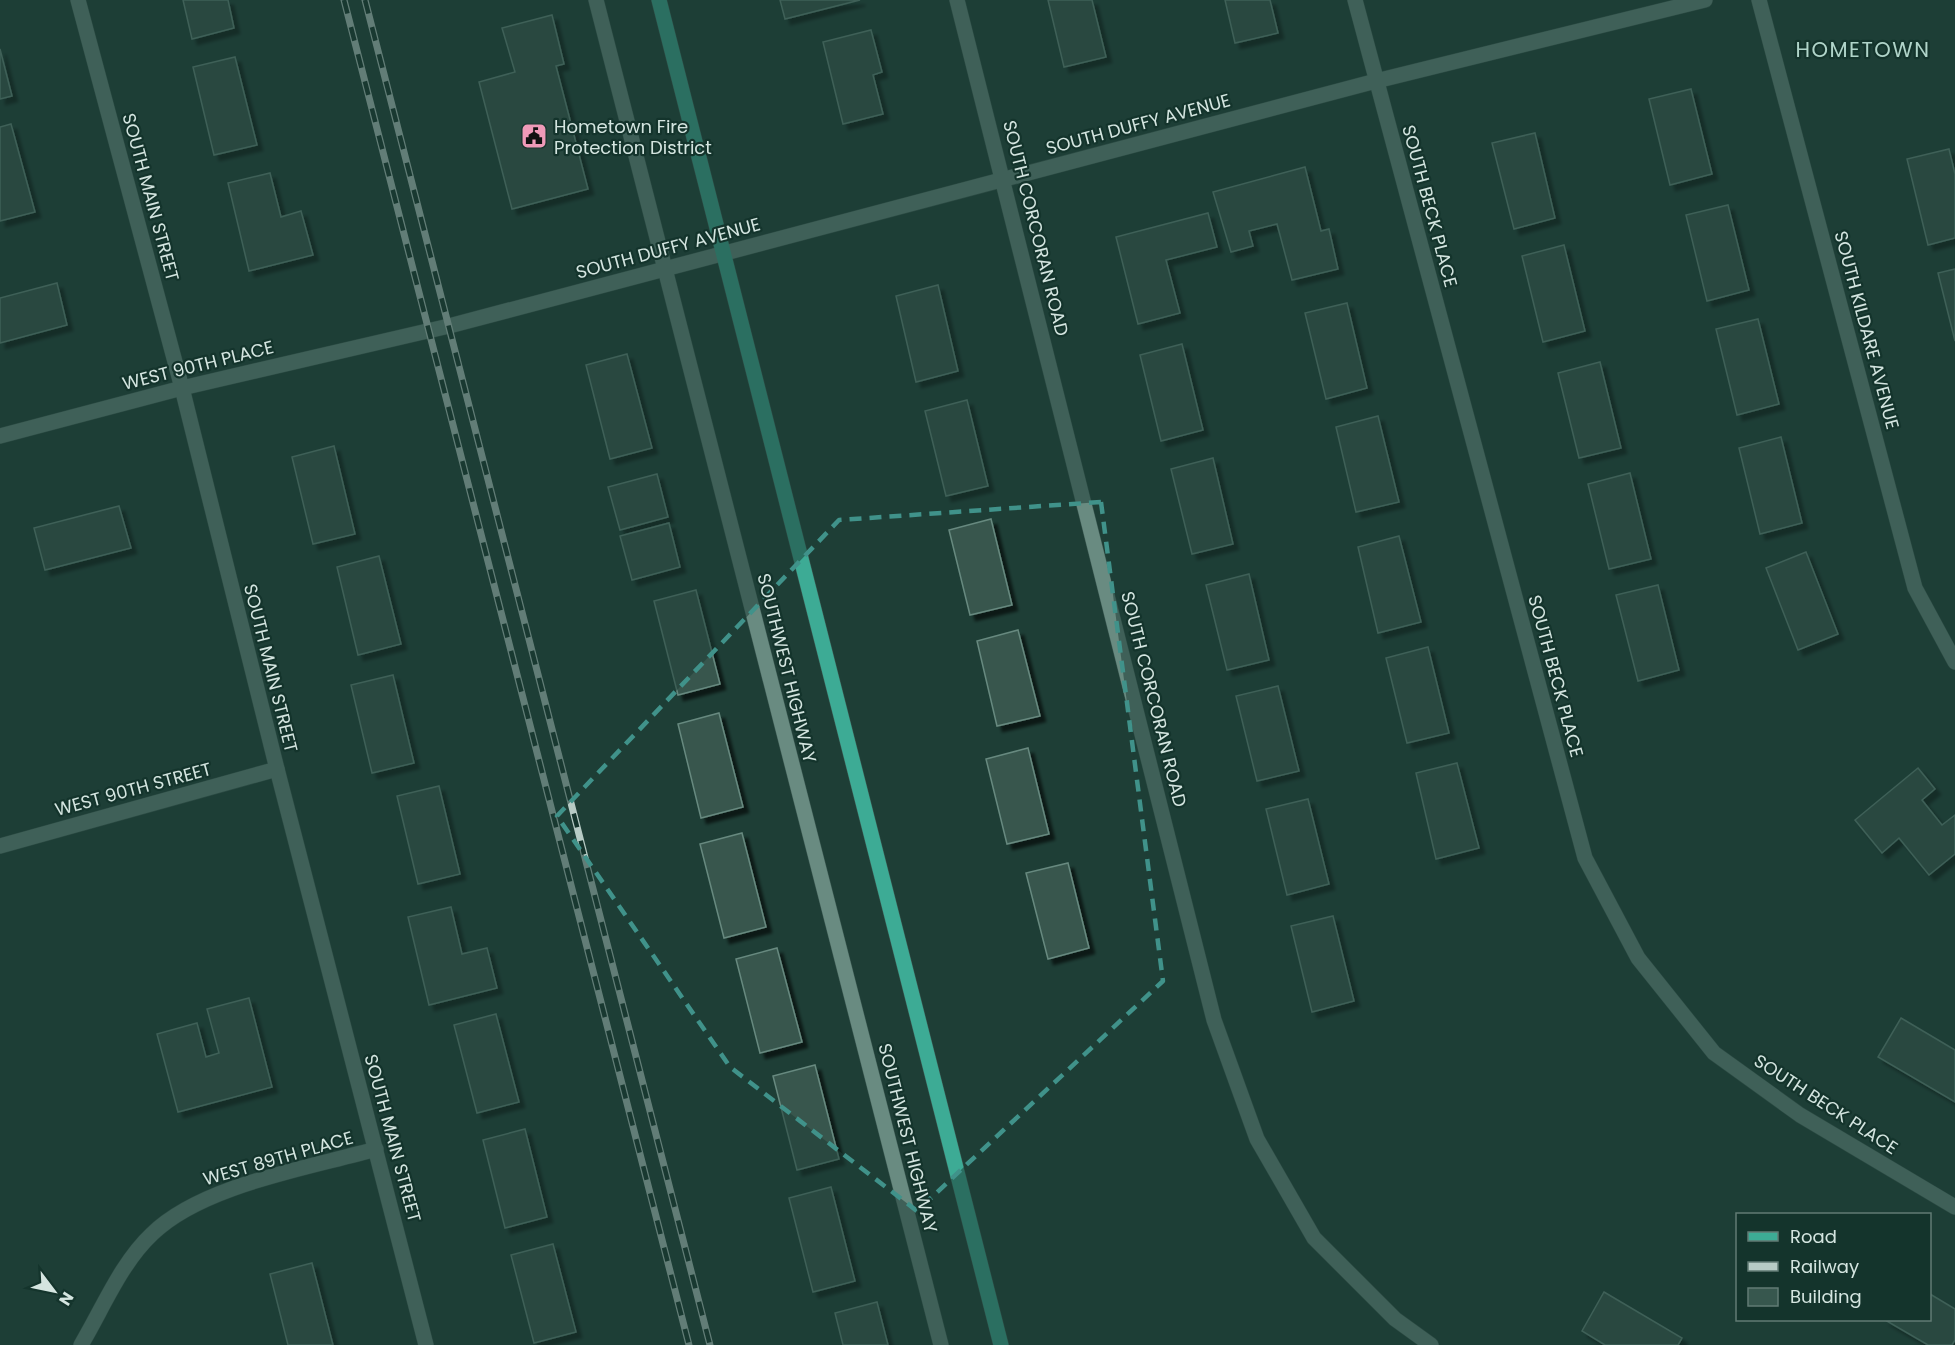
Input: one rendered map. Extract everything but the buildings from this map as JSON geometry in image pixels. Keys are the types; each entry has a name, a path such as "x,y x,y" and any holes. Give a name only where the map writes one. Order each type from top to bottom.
{"main road":[{"path":"659,0 1001,1345"}],"street":[{"name":"SOUTH MAIN STREET","path":"78,0 182,388 277,769 426,1345"},
{"name":"SOUTHWEST HIGHWAY","path":"596,0 941,1345"},
{"name":"SOUTH CORCORAN ROAD","path":"957,0 1214,1020 1253,1128 1314,1238 1395,1319 1431,1345"},
{"name":"SOUTH BECK PLACE","path":"1355,0 1585,858 1638,958 1714,1053 1800,1115 1955,1207"},
{"name":"SOUTH DUFFY AVENUE","path":"407,334 449,326 1376,81 1705,0"},
{"name":"SOUTH KILDARE AVENUE","path":"1760,0 1915,588 1955,662"},
{"name":"WEST 90TH PLACE","path":"0,436 182,388 407,334"},
{"name":"WEST 90TH STREET","path":"0,846 277,769"},
{"name":"WEST 89TH PLACE","path":"81,1345 135,1253 152,1233 180,1212 211,1195 376,1149"}],"highlighted area":[{"path":"1101,502 1163,981 917,1211 730,1067 557,816 839,520"}],"railway":[{"path":"344,0 689,1345"},
{"path":"365,0 710,1345"}],"place":[{"name":"Hometown Fire Protection District","path":"534,136"}],"district":[{"name":"HOMETOWN","path":"1863,49"}]}
